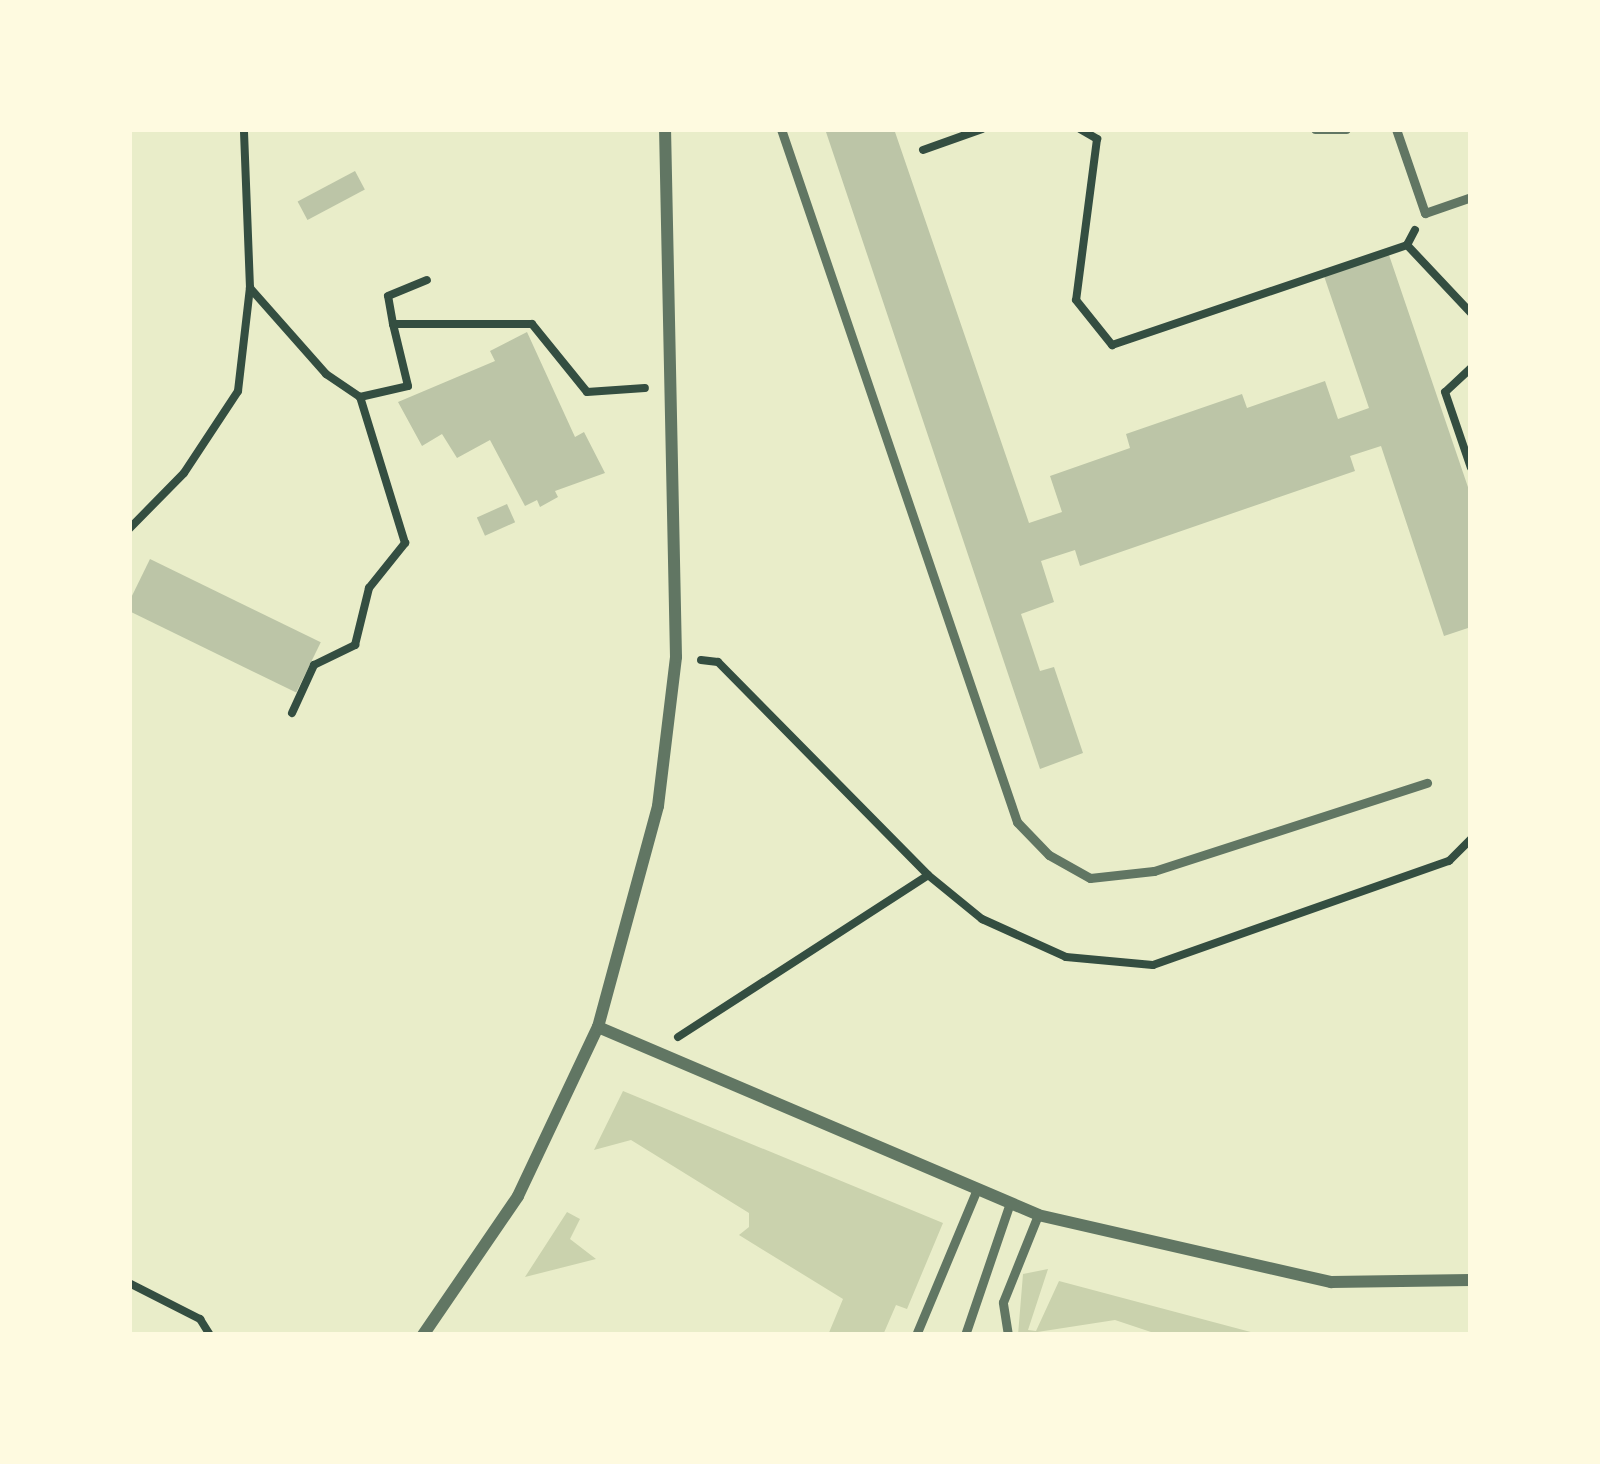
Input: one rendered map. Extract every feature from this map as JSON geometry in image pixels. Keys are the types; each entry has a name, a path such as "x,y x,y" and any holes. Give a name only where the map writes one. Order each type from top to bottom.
{"street":[{"path":"423,1335 518,1196 598,1027 658,806 676,657 665,129"},
{"path":"598,1027 975,1194 1038,1215 1195,1257 1331,1282 1471,1280"}],"lane":[{"path":"781,129 1017,822 1090,878 1154,871 1427,783"},
{"path":"1315,129 1346,129"},
{"path":"1396,129 1425,213 1471,197"},
{"path":"916,1335 975,1194"},
{"path":"965,1335 1009,1206"},
{"path":"1007,1335 1003,1302 1038,1215"}],"path":[{"path":"129,529 184,473 238,391 250,288 244,129"},
{"path":"923,150 982,129"},
{"path":"1080,129 1097,139 1076,300 1112,344 1407,244 1425,213"},
{"path":"1407,244 1471,313"},
{"path":"360,397 408,386 388,296 427,280"},
{"path":"250,288 326,374 360,397 406,543 369,588 355,645 314,665 292,713"},
{"path":"393,324 532,324 587,392 629,388"},
{"path":"1471,368 1445,392 1471,468"},
{"path":"656,1051 928,874"},
{"path":"129,1283 200,1319 210,1335"}],"green space":[{"path":"623,1091 943,1223 907,1309 896,1305 883,1335 828,1335 843,1299 739,1235 749,1227 749,1213 631,1140 594,1150"},
{"path":"567,1212 580,1219 570,1239 596,1259 525,1277"},
{"path":"1048,1269 1028,1330 1036,1331 1059,1281 1262,1335 1160,1335 1115,1320 1018,1335 1023,1274"}],"building":[{"path":"825,129 894,129 1029,523 1062,512 1050,476 1130,448 1126,434 1242,394 1247,408 1325,381 1338,419 1369,408 1324,276 1389,255 1471,496 1471,627 1444,636 1381,446 1350,456 1355,471 1080,566 1075,550 1041,561 1054,602 1021,614 1040,671 1054,667 1083,753 1040,769"},
{"path":"355,171 365,190 307,220 298,202"},
{"path":"527,332 575,437 584,432 605,473 555,491 558,497 540,507 537,500 525,506 490,440 457,458 442,434 422,446 398,402 495,361 490,351"},
{"path":"507,504 515,522 485,536 477,517"},
{"path":"150,559 321,642 296,693 129,611"}]}
